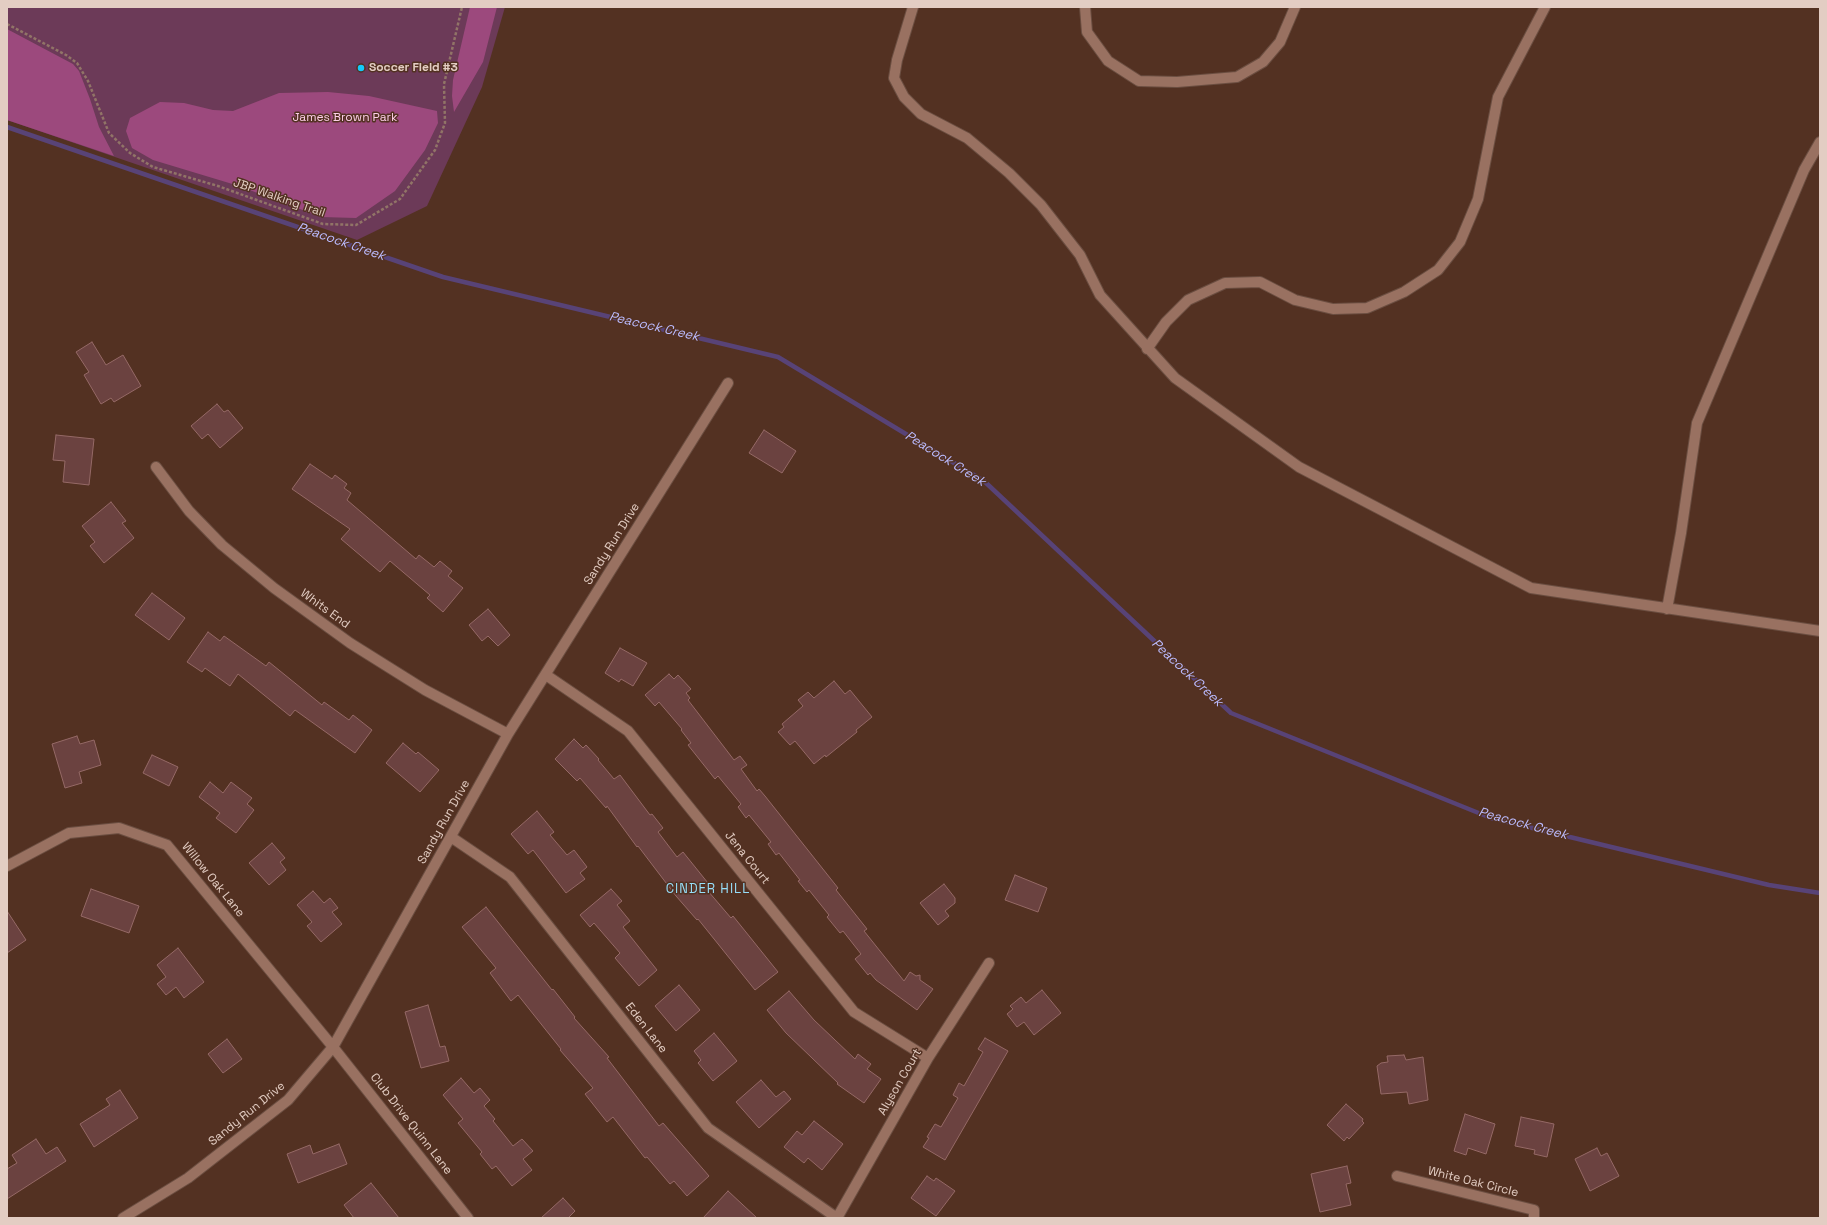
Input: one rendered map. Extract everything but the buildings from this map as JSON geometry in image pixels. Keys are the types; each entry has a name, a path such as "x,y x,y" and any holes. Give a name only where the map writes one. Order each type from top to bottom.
{"street":[{"path":"913,7 897,60 894,78 904,97 921,114 967,138 1009,173 1041,205 1080,255 1100,295 1147,349 1175,378 1299,467 1531,588 1820,631"},
{"path":"1085,7 1087,32 1108,61 1139,81 1176,82 1237,77 1263,62 1280,42 1296,7"},
{"path":"1147,349 1166,322 1188,300 1225,283 1260,282 1294,300 1333,309 1367,308 1404,292 1438,270 1460,242 1478,199 1498,97 1544,7"},
{"path":"1667,609 1681,533 1697,424 1804,170 1820,142"},
{"name":"Sandy Run Drive","path":"123,1218 188,1178 288,1100 333,1047 508,734 728,383"},
{"name":"Whits End","path":"156,467 189,511 222,545 274,588 350,642 418,686 508,734"},
{"name":"Jena Court","path":"546,675 628,731 854,1012 928,1058"},
{"name":"Willow Oak Lane","path":"7,866 69,833 119,828 168,845 333,1047"},
{"name":"Eden Lane","path":"451,837 510,877 708,1128 838,1218"},
{"name":"Alyson Court","path":"838,1218 928,1058 989,963"},
{"name":"Club Drive Quinn Lane","path":"333,1047 468,1218"},
{"name":"White Oak Circle","path":"1397,1176 1534,1210 1534,1218"}],"path":[{"name":"JBP Walking Trail","path":"7,24 77,63 88,81 109,133 130,153 152,167 218,186 323,224 356,225 400,199 435,150 445,123 444,84 462,7"}],"green space":[{"name":"James Brown Park","path":"7,7 505,7 482,87 427,206 357,240 7,120"},
{"path":"470,7 497,7 483,62 454,112 452,96 453,80"},
{"path":"7,29 73,64 79,71 99,127 114,156 7,120"},
{"path":"328,92 369,96 437,111 438,123 425,150 395,191 356,218 321,217 239,186 153,160 132,148 126,131 130,118 160,102 184,103 213,110 233,111 279,93"}],"waterway":[{"name":"Peacock Creek","path":"7,127 443,277 778,357 984,481 1231,713 1491,818 1769,885 1820,893"}],"place":[{"name":"Soccer Field #3","path":"361,68"}],"district":[{"name":"CINDER HILL","path":"708,889"}]}
